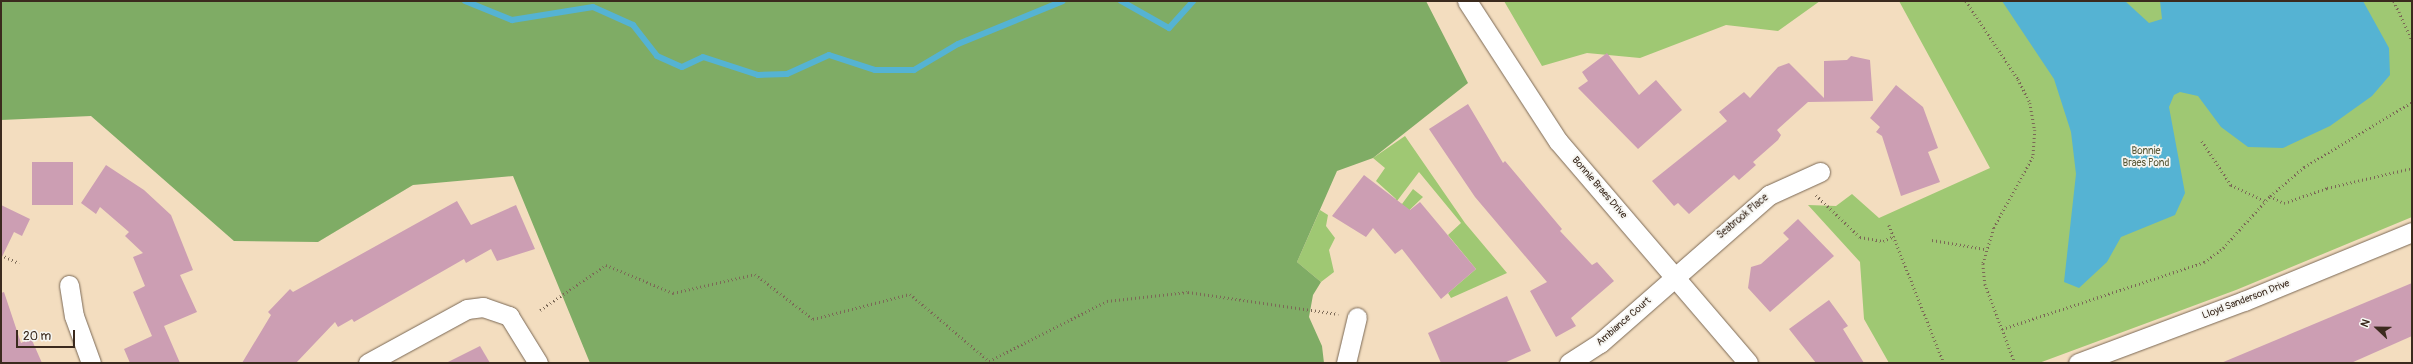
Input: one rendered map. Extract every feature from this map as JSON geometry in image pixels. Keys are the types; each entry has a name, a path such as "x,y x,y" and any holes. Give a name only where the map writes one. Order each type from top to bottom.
{"street":[{"name":"Bonnie Braes Drive","path":"1467,1 1510,71 1558,141 1748,363"},
{"name":"Seabrook Place","path":"1675,276 1769,195 1812,176"},
{"name":"Lloyd Sanderson Drive","path":"2078,363 2244,302 2412,232"},
{"name":"Ambiance Court","path":"1569,363 1600,343 1675,276"},
{"path":"69,285 74,316 91,363"},
{"path":"368,363 467,308 483,307 509,316 538,363"},
{"path":"1346,363 1357,317"}],"path":[{"path":"1966,1 2018,79 2030,103 2035,130 2033,157 1985,249 1985,284 2015,363"},
{"path":"2394,1 2412,40"},
{"path":"2002,329 2204,262 2224,248 2265,201 2304,167 2412,102"},
{"path":"2202,140 2231,185 2265,201"},
{"path":"2270,196 2284,203 2327,188 2412,168"},
{"path":"1812,176 1860,237 1883,241 1894,236"},
{"path":"1889,225 1944,363"},
{"path":"1932,240 1985,249"},
{"path":"1,255 19,263"},
{"path":"540,310 606,265 673,293 755,274 813,319 910,294 989,362 1107,301 1180,292 1357,317"}],"green space":[{"path":"1,1 1426,1 1468,83 1373,158 1337,171 1297,262 1321,282 1313,295 1309,317 1322,346 1324,363 590,363 513,176 413,185 318,242 234,241 91,116 1,120"},
{"path":"1504,1 1820,1 1778,31 1726,25 1640,58 1587,53 1542,66"},
{"name":"Bonnie Braes Pond","path":"1899,1 2412,1 2412,217 2236,290 2039,363 1889,363 1864,319 1860,262 1808,205 1836,206 1852,194 1879,218 1990,168"},
{"path":"1405,136 1465,223 1507,273 1451,298 1448,293 1476,269 1448,235 1461,223 1419,172 1397,201 1402,204 1413,189 1423,197 1393,226 1396,199 1376,181 1385,168 1373,158"},
{"path":"1320,210 1328,215 1326,226 1335,238 1329,250 1334,272 1321,282 1297,262"}],"water":[{"path":"2002,1 2125,1 2149,23 2162,19 2160,1 2363,1 2389,48 2390,75 2372,96 2330,126 2283,148 2248,147 2221,127 2198,96 2180,92 2174,95 2169,107 2185,193 2175,215 2121,237 2107,262 2079,288 2064,282 2076,174 2071,132 2054,79"}],"building":[{"path":"1607,53 1639,95 1656,80 1682,110 1638,149 1578,88 1588,81 1582,72"},
{"path":"1851,56 1870,60 1873,101 1808,102 1777,130 1781,135 1778,140 1753,162 1756,165 1739,180 1734,175 1689,214 1678,203 1674,206 1652,181 1727,121 1719,112 1744,92 1750,98 1778,67 1789,63 1824,98 1824,61 1847,60"},
{"path":"1896,85 1923,107 1938,148 1928,152 1940,182 1901,196 1882,136 1876,132 1880,127 1870,118"},
{"path":"1468,104 1503,163 1505,161 1562,229 1560,231 1592,265 1597,262 1614,281 1571,318 1576,326 1556,337 1530,291 1547,282 1475,197 1429,129"},
{"path":"32,162 73,162 73,205 32,205"},
{"path":"106,165 144,190 171,215 193,270 180,275 197,312 164,326 180,363 130,363 124,349 152,336 133,292 145,286 133,257 143,253 125,236 129,232 100,207 96,214 81,203"},
{"path":"1364,175 1410,210 1420,202 1476,269 1441,299 1402,249 1395,254 1373,228 1366,237 1332,216"},
{"path":"457,201 471,225 516,205 535,249 497,261 491,249 466,263 464,259 354,322 352,319 338,327 335,322 296,363 242,363 271,315 268,312 290,289 293,292"},
{"path":"1,205 30,219 22,236 14,232 1,259"},
{"path":"1798,219 1834,256 1770,312 1748,288 1751,267 1761,264 1789,239 1783,233"},
{"path":"2412,283 2412,336 2351,363 2221,363"},
{"path":"4,292 21,343 31,338 42,363 1,363 1,293"},
{"path":"1507,296 1531,351 1504,363 1441,363 1428,333"},
{"path":"1829,300 1848,326 1843,329 1864,363 1816,363 1789,329"},
{"path":"480,346 490,363 446,363"}],"waterway":[{"path":"465,1 512,20 593,7 633,25 657,56 682,67 703,57 758,75 787,74 829,55 875,70 914,70 958,44 1063,1"},
{"path":"1121,1 1169,28 1193,1"}]}
